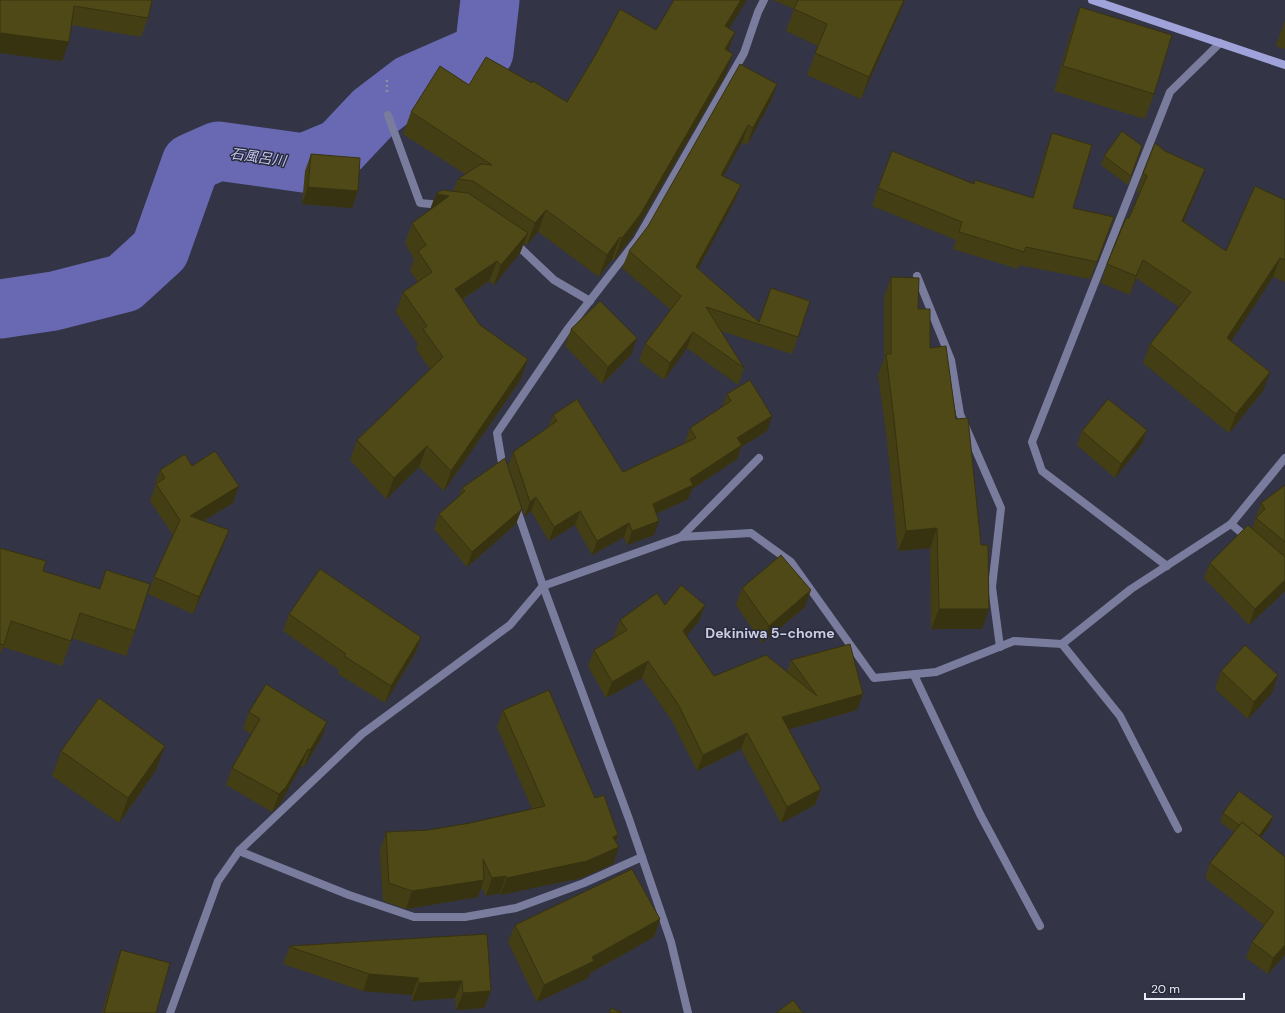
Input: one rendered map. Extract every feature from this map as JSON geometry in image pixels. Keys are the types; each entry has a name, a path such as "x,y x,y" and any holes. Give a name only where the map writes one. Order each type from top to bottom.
{"street":[{"path":"507,481 502,466 497,433 567,330 637,240 744,54 758,12 764,0"},
{"path":"1092,0 1285,65"},
{"path":"1166,566 1042,471 1032,442 1170,92 1220,43"},
{"path":"388,115 420,203 449,206"},
{"path":"507,237 520,245 554,280 590,301"},
{"path":"917,276 951,360 960,414 1001,508 992,587 1000,647"},
{"path":"681,537 759,458"},
{"path":"170,1013 218,881 239,851 362,734 510,625 543,586 681,537 751,533 791,562 874,678 936,672 1014,642 1062,644 1131,589 1231,524 1285,458"},
{"path":"512,496 543,586 642,857 671,942 688,1013"},
{"path":"1231,524 1255,545"},
{"path":"1062,644 1120,716 1178,829"},
{"path":"914,675 980,814 1040,926"},
{"path":"239,851 349,896 414,917 465,917 516,908 584,883 642,857"}],"building":[{"path":"0,0 152,0 148,18 74,6 69,42 0,33"},
{"path":"674,0 741,0 725,26 735,32 725,49 733,54 640,215 622,238 620,237 607,255 546,210 535,223 473,181 458,179 481,164 492,165 411,112 440,66 469,85 486,57 532,83 533,81 567,102 596,54 620,9 656,30"},
{"path":"798,0 904,0 869,77 815,53 827,24 794,9"},
{"path":"1080,7 1172,35 1154,94 1063,66"},
{"path":"740,64 777,84 753,128 748,125 721,175 741,185 696,267 759,322 771,288 810,301 798,337 706,307 744,368 693,332 670,363 645,344 681,296 629,251 648,226"},
{"path":"1122,131 1142,146 1131,176 1104,156"},
{"path":"1052,133 1092,145 1073,208 1114,217 1097,262 1026,247 1024,252 959,232 962,222 878,188 892,151 974,184 975,180 1033,198"},
{"path":"1155,143 1165,151 1205,169 1182,221 1226,251 1255,186 1285,200 1285,260 1280,258 1227,338 1270,372 1236,414 1150,344 1191,292 1143,260 1136,276 1107,264 1126,218 1129,218 1147,176 1143,173"},
{"path":"311,154 360,158 358,191 308,187"},
{"path":"442,190 468,193 528,233 501,265 497,261 455,289 480,325 528,359 451,471 427,446 394,478 357,440 443,357 423,329 427,326 403,292 432,272 418,251 426,245 412,223 449,196 436,194"},
{"path":"891,277 919,278 918,309 930,309 930,348 946,346 956,419 968,418 981,545 988,545 989,609 939,609 937,528 906,531 886,354 891,354"},
{"path":"600,301 637,338 608,367 571,329"},
{"path":"750,380 772,416 737,438 742,445 690,479 693,485 653,504 659,521 632,531 629,523 597,541 580,511 554,527 536,497 530,502 513,452 557,421 553,415 577,399 623,472 696,438 690,428 731,401 727,394"},
{"path":"1108,399 1147,430 1121,464 1082,431"},
{"path":"215,451 239,486 190,516 229,530 199,597 154,577 180,520 156,484 165,478 160,470 185,454 192,466"},
{"path":"505,458 522,509 472,552 439,514 465,491 462,488"},
{"path":"1285,485 1285,542 1256,518 1265,509 1261,503"},
{"path":"1248,525 1285,557 1285,580 1255,609 1210,563"},
{"path":"0,548 46,561 43,571 100,589 106,570 150,584 135,631 80,613 71,641 11,621 4,645 0,644"},
{"path":"781,555 811,590 769,626 742,588"},
{"path":"320,569 421,637 391,686 344,656 346,654 289,614"},
{"path":"681,585 705,605 683,631 714,676 766,655 817,696 791,660 850,644 863,694 782,717 821,789 787,807 747,733 703,755 678,704 648,661 612,682 594,650 627,630 620,620 657,593 665,605"},
{"path":"1245,645 1278,675 1254,702 1221,671"},
{"path":"266,684 327,722 310,750 308,749 286,787 279,794 232,768 260,719 249,712"},
{"path":"549,690 595,798 604,795 618,835 613,837 619,847 587,861 507,878 506,876 492,878 483,859 484,880 412,891 389,883 386,832 428,830 470,823 545,806 503,710"},
{"path":"99,698 165,746 128,798 61,751"},
{"path":"1239,791 1273,816 1259,836 1242,822 1239,825 1223,813"},
{"path":"1242,822 1285,857 1285,945 1273,958 1252,942 1274,912 1210,863"},
{"path":"632,869 660,919 592,957 594,961 544,985 515,925"},
{"path":"487,934 491,991 463,993 462,981 419,983 418,978 369,974 290,947 290,946"},
{"path":"121,950 170,963 156,1013 104,1013"},
{"path":"793,1000 803,1013 776,1013"},
{"path":"611,1008 622,1013 609,1013"}],"waterway":[{"name":"石風呂川","path":"0,309 54,301 124,283 160,250 191,163 218,151 304,163 340,148 373,113 411,84 484,52 490,0"}],"district":[{"name":"Dekiniwa 5-chome","path":"770,633"}]}
